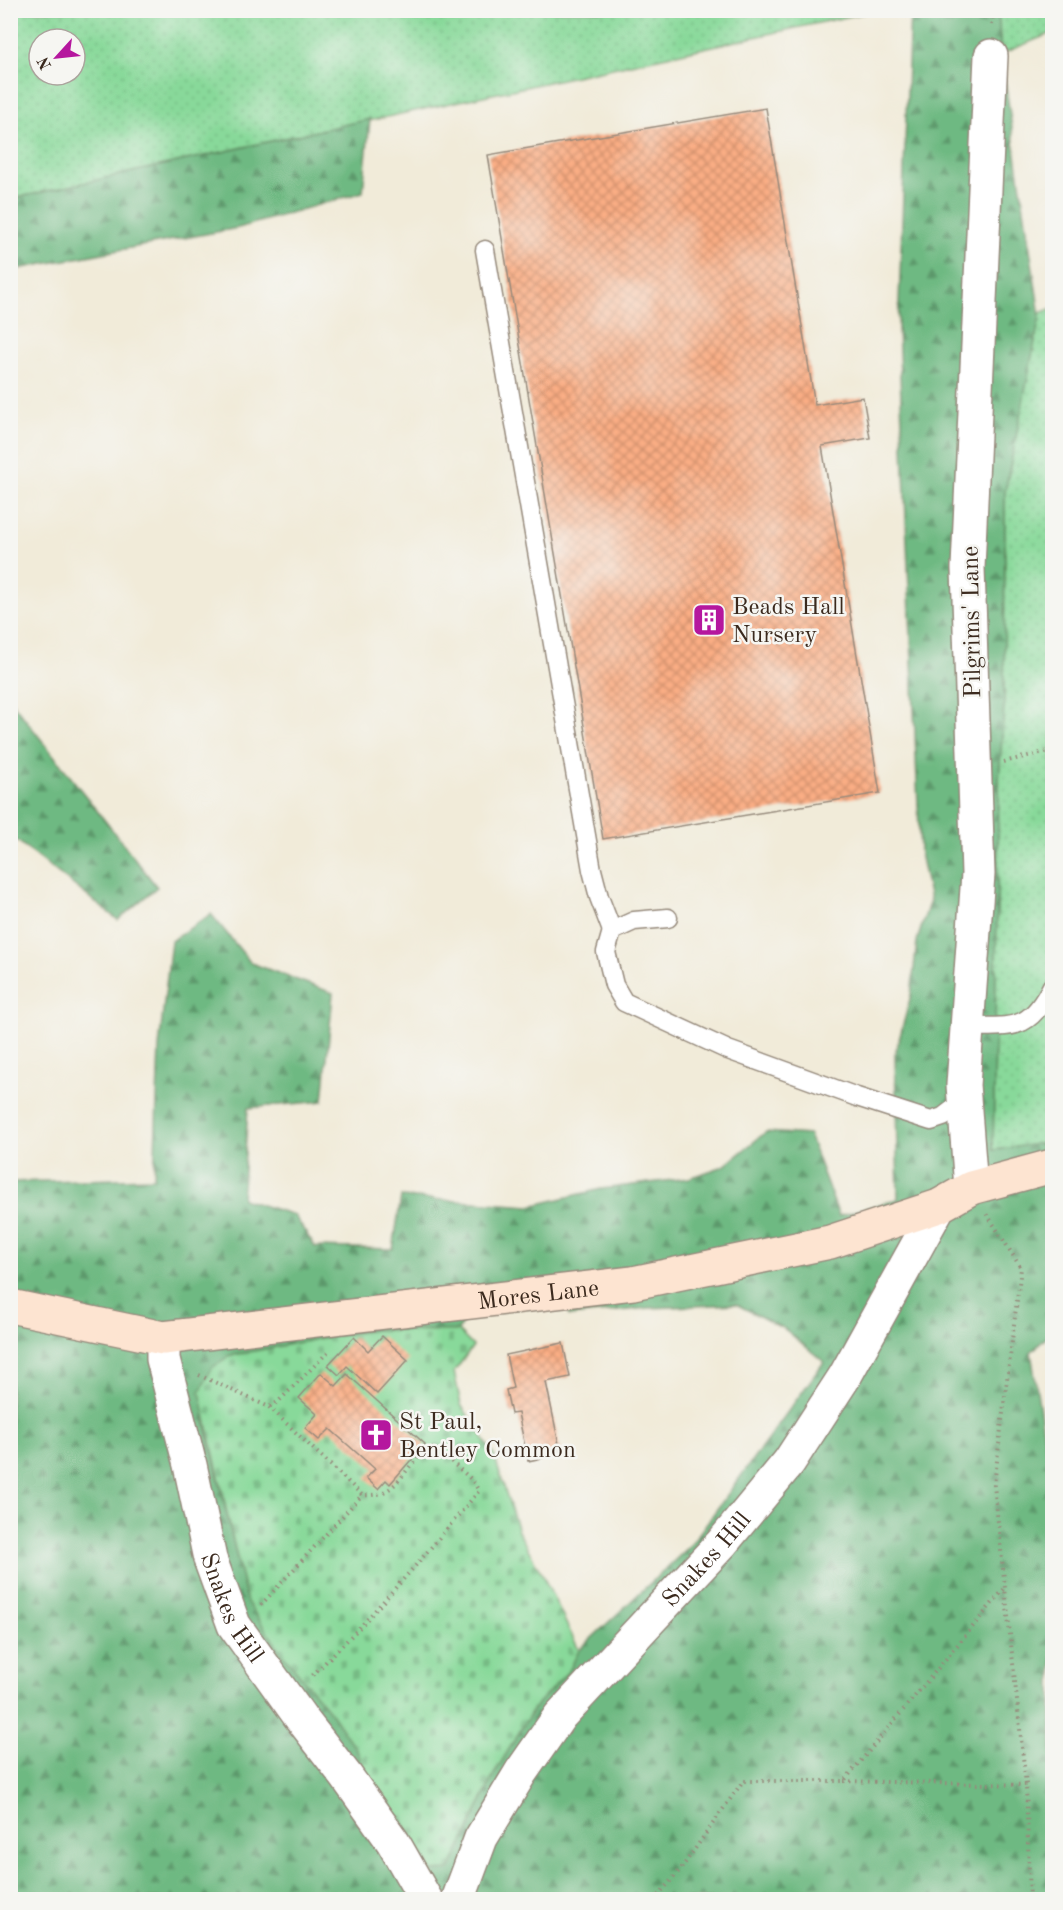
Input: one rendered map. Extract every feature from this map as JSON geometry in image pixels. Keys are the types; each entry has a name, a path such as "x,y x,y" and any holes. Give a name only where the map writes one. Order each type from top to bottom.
{"street":[{"name":"Pilgrims' Lane","path":"971,1188 963,1085 978,874 968,568 991,56"},
{"name":"Mores Lane","path":"10,1306 163,1348 633,1283 830,1242 939,1206 971,1188 1053,1166"},
{"name":"Snakes Hill","path":"458,1899 481,1838 521,1772 560,1716 722,1543 789,1462 844,1376 939,1206"},
{"name":"Snakes Hill","path":"163,1348 210,1559 234,1625 393,1842 426,1899"}],"lane":[{"path":"485,250 591,870 612,931 606,952 614,985 624,1002 728,1050 857,1097 931,1121 943,1117 964,1101"},
{"path":"612,931 634,921 668,918"},
{"path":"967,1027 1006,1026 1024,1022 1034,1016 1053,986"}],"path":[{"path":"974,769 1053,750"},
{"path":"971,1188 1021,1268 994,1485 1026,1785 1030,1899"},
{"path":"163,1348 269,1407 362,1495 372,1496 389,1491 427,1450 436,1448 472,1480 479,1491 360,1627 288,1700"},
{"path":"269,1407 279,1402 329,1352"},
{"path":"238,1629 362,1495"},
{"path":"844,1781 1006,1588"},
{"path":"654,1899 680,1870 743,1781 1026,1785"}],"green space":[{"path":"10,11 874,11 11,199"},
{"path":"910,11 998,11 1001,54 1040,316 1005,492 1004,704 999,780 993,1150 1052,1142 1052,1335 1031,1352 1052,1489 1052,1899 11,1899 10,1182 154,1178 159,1047 171,941 211,914 251,963 333,993 323,1101 248,1108 242,1199 294,1215 315,1247 393,1249 401,1197 530,1206 601,1189 689,1178 724,1166 766,1132 809,1135 839,1216 898,1199 895,1055 911,995 917,941 930,900 920,853 898,328","holes":["562,1292 569,1316 649,1308 736,1304 786,1330 824,1362 690,1546 579,1650 570,1669 533,1709 494,1774 450,1870 431,1871 408,1830 363,1771 359,1754 331,1713 247,1602 205,1420 228,1356 376,1330 458,1331 473,1301"]},
{"path":"998,11 1052,11 1052,33 1001,54"},
{"path":"370,119 363,192 238,228 11,270 11,199"},
{"path":"1052,308 1052,1142 993,1151 999,780 1004,704 1005,492 1040,313"},
{"path":"11,701 157,887 118,920 11,836"},
{"path":"376,1330 458,1331 473,1346 454,1372 461,1405 494,1455 518,1531 579,1650 570,1669 533,1709 494,1774 450,1870 431,1871 408,1830 363,1771 359,1754 331,1713 281,1652 247,1602 200,1392 212,1368 229,1356"}],"building":[{"name":"Beads Hall Nursery","path":"766,108 815,405 863,397 870,438 822,446 880,793 603,839 488,155"},
{"path":"382,1336 408,1360 377,1394 347,1366 339,1375 328,1365 354,1337 368,1351"},
{"path":"563,1343 570,1377 546,1382 561,1454 528,1461 518,1413 511,1414 506,1390 513,1388 506,1355"},
{"name":"St Paul, Bentley Common","path":"321,1373 336,1386 347,1374 425,1444 390,1484 386,1480 378,1489 366,1478 375,1469 330,1429 319,1440 305,1428 317,1414 299,1398"}],"place":[{"name":"Beads Hall Nursery","path":"709,620"},
{"name":"St Paul, Bentley Common","path":"376,1435"}]}
